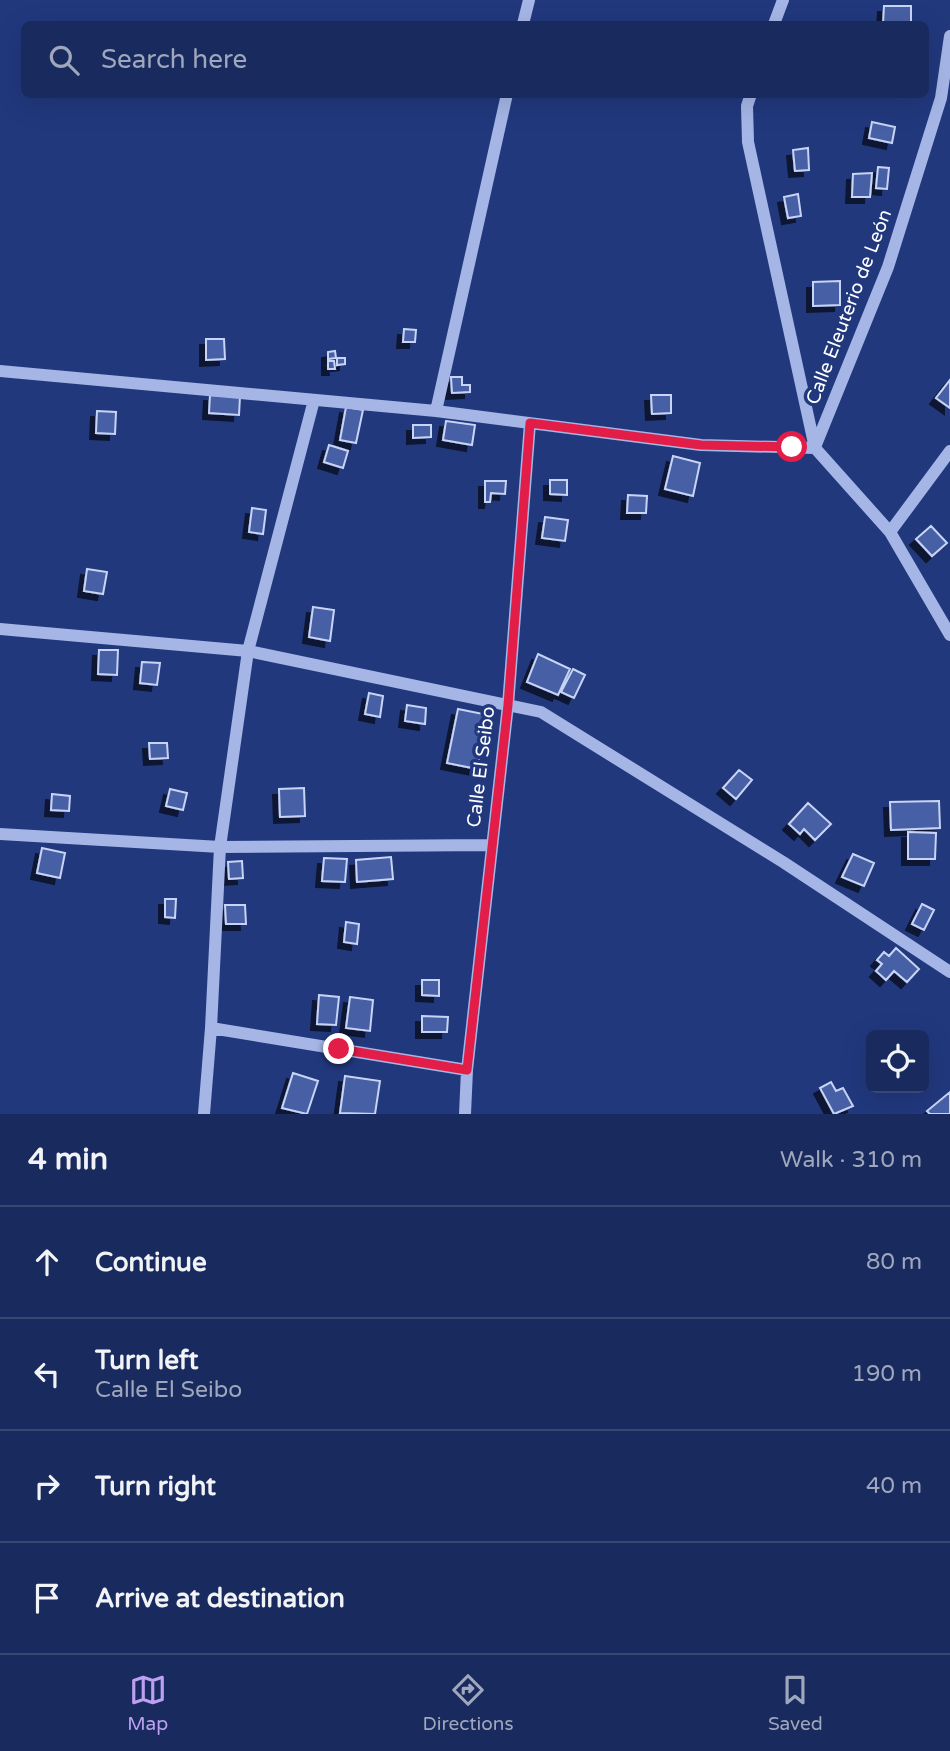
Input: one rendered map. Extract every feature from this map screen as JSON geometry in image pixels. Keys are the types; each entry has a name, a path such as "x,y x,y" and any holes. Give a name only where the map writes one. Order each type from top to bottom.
{"street":[{"path":"524,21 529,0"},
{"path":"775,21 783,0"},
{"name":"Calle Eleuterio de León","path":"815,448 888,267 941,98 950,36"},
{"path":"436,411 507,98"},
{"path":"750,98 747,106 748,142 815,448 890,531 950,635"},
{"path":"0,371 436,411 701,445 815,448"},
{"path":"204,1114 220,847 248,651 314,400"},
{"name":"Calle El Seibo","path":"465,1114 467,1070 508,705 530,423"},
{"path":"890,531 950,452"},
{"path":"0,629 248,651 541,712 783,862 950,972"},
{"path":"0,834 220,847 492,845"},
{"path":"211,1028 467,1070"}],"building":[{"path":"884,6 911,6 911,21 883,21"},
{"path":"872,122 895,127 892,143 869,138"},
{"path":"808,148 809,170 795,171 793,150"},
{"path":"878,167 889,168 887,189 876,188"},
{"path":"872,173 870,197 852,197 853,174"},
{"path":"798,194 801,216 788,218 784,197"},
{"path":"840,281 840,305 813,306 813,282"},
{"path":"404,329 416,330 415,342 403,342"},
{"path":"206,339 224,339 225,359 206,360"},
{"path":"335,351 336,358 328,359 328,352"},
{"path":"337,358 345,358 345,364 337,365"},
{"path":"328,361 334,361 335,369 328,369"},
{"path":"451,377 462,377 462,385 470,385 470,392 452,393"},
{"path":"950,380 950,408 936,398"},
{"path":"210,395 240,396 239,415 209,413"},
{"path":"651,395 671,395 671,413 652,414"},
{"path":"346,407 363,410 356,443 340,440"},
{"path":"97,411 116,412 115,434 96,433"},
{"path":"446,421 475,425 472,445 443,440"},
{"path":"413,425 431,425 431,437 413,438"},
{"path":"329,445 348,451 343,468 324,462"},
{"path":"673,456 700,463 693,496 665,489"},
{"path":"550,480 567,480 567,495 550,494"},
{"path":"485,481 506,481 505,494 491,493 490,502 485,502"},
{"path":"628,495 647,496 646,513 627,513"},
{"path":"252,508 266,510 263,534 249,532"},
{"path":"545,517 568,520 565,541 542,538"},
{"path":"931,526 947,543 932,556 916,539"},
{"path":"87,569 107,572 103,594 84,591"},
{"path":"313,607 334,610 330,641 309,637"},
{"path":"99,650 118,650 117,675 98,674"},
{"path":"538,654 570,669 558,695 527,682"},
{"path":"142,662 160,663 157,685 140,683"},
{"path":"573,669 585,675 574,698 561,692"},
{"path":"369,693 383,696 380,717 365,714"},
{"path":"407,705 426,708 425,724 405,721"},
{"path":"458,709 488,715 477,769 447,763"},
{"path":"149,743 167,743 168,758 150,759"},
{"path":"739,770 752,780 736,799 723,788"},
{"path":"304,788 305,816 280,817 279,789"},
{"path":"170,789 187,793 183,810 166,806"},
{"path":"52,794 70,796 69,811 51,810"},
{"path":"939,801 940,828 891,830 890,802"},
{"path":"808,803 831,824 815,840 804,829 800,834 789,824"},
{"path":"908,832 936,833 935,859 908,859"},
{"path":"42,848 65,853 60,878 37,873"},
{"path":"853,854 874,863 864,886 842,877"},
{"path":"391,857 393,879 357,882 356,860"},
{"path":"324,858 347,859 345,882 322,881"},
{"path":"242,861 243,878 229,879 228,862"},
{"path":"165,899 176,899 175,918 165,917"},
{"path":"922,904 934,910 924,930 912,924"},
{"path":"225,905 245,905 246,924 226,924"},
{"path":"346,922 359,924 357,944 344,942"},
{"path":"896,948 919,969 907,982 894,971 886,980 876,971 882,964 877,960 884,952 889,956"},
{"path":"422,980 439,980 439,996 422,995"},
{"path":"319,995 339,997 336,1025 317,1024"},
{"path":"350,997 373,1000 370,1031 346,1028"},
{"path":"422,1016 448,1017 447,1032 422,1032"},
{"path":"293,1073 318,1081 307,1114 282,1108"},
{"path":"345,1076 380,1081 375,1114 340,1113"},
{"path":"831,1082 836,1091 843,1088 853,1106 834,1114 820,1088"},
{"path":"950,1092 950,1114 930,1114 927,1111"}],"route":[{"path":"339,1049 467,1070 508,705 530,423 701,445 792,447"}]}
